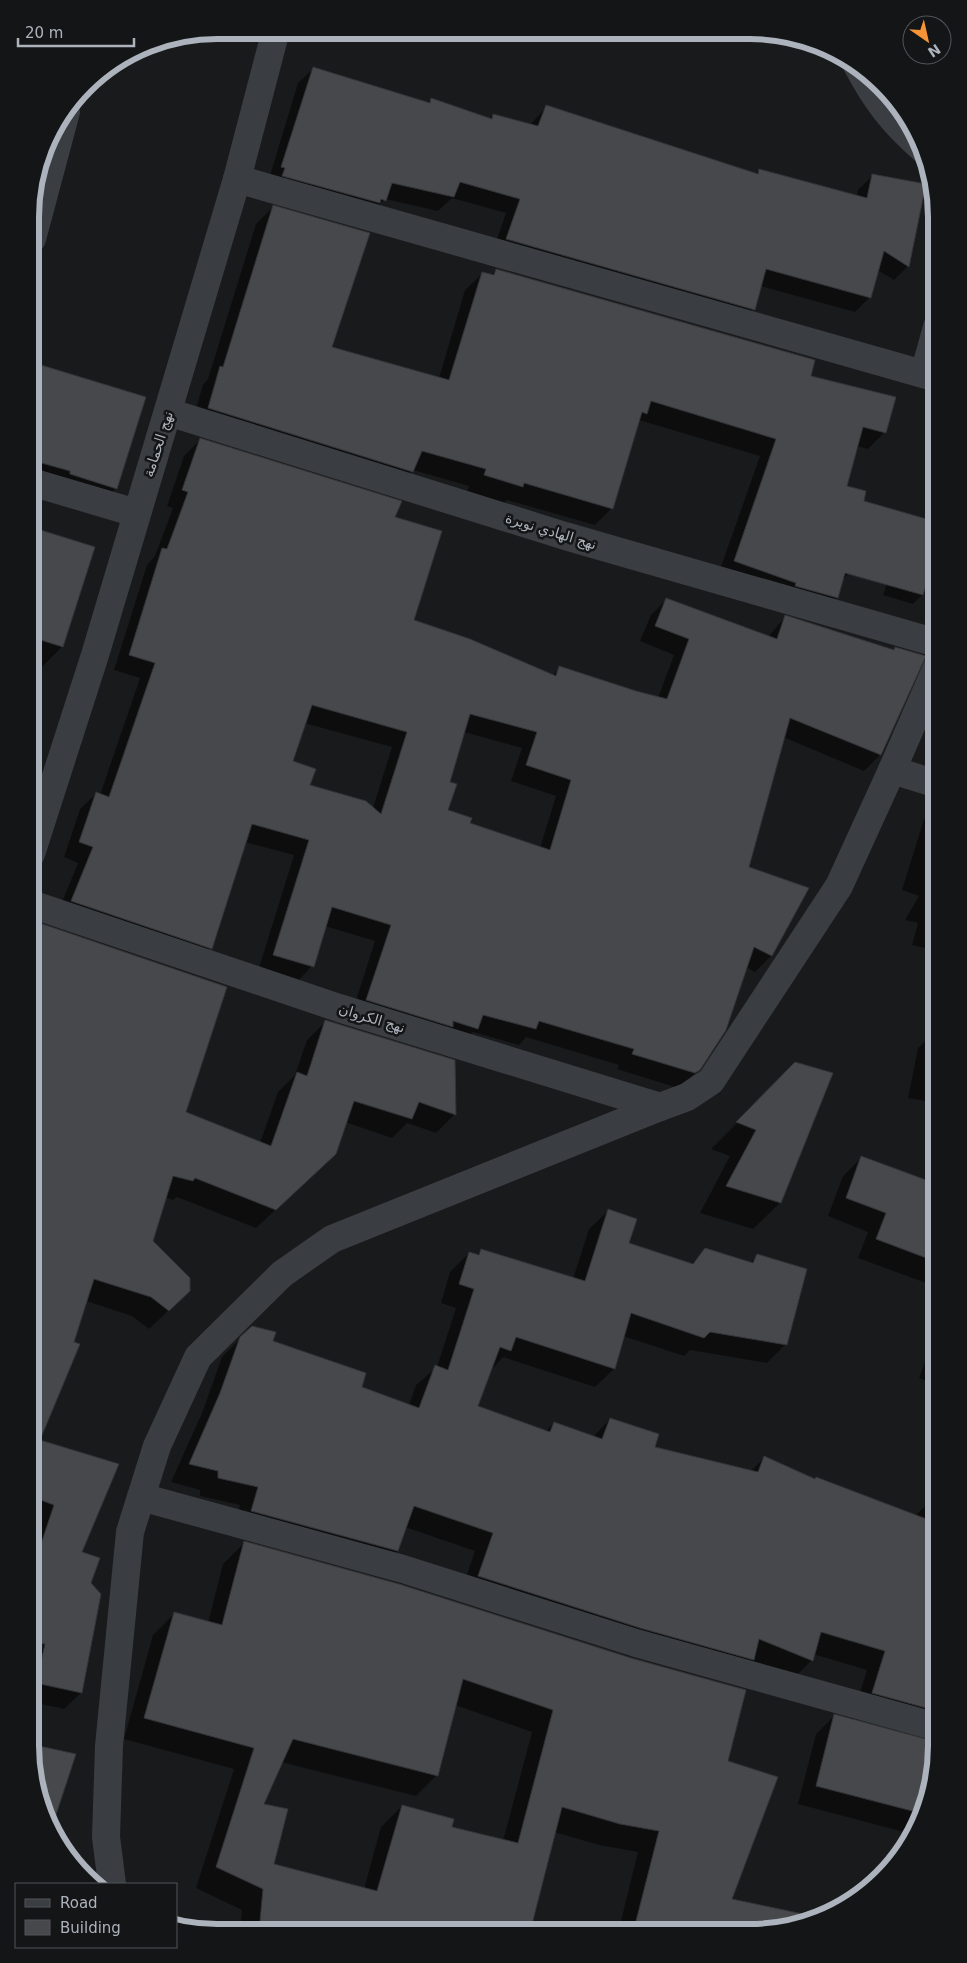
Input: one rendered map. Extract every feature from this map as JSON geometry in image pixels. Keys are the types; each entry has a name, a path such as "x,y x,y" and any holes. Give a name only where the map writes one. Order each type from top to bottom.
{"street":[{"name":"نهج الحمامة","path":"39,829 95,655 136,513 238,179 274,39"},
{"path":"865,80 873,97 909,137"},
{"path":"39,213 61,132"},
{"path":"238,179 928,375"},
{"name":"نهج الهادي نويرة","path":"168,412 565,536 928,640"},
{"path":"39,484 136,513"},
{"path":"112,1883 106,1837 109,1746 130,1532 157,1446 198,1357 282,1274 332,1239 688,1097 711,1081 838,886 928,688"},
{"path":"892,770 928,781"},
{"name":"نهج الكروان","path":"39,907 339,1008 660,1107"},
{"path":"141,1497 403,1569 636,1643 928,1724"}],"building":[{"path":"313,67 430,103 431,98 492,119 493,114 538,126 546,105 758,174 759,169 867,198 872,174 925,184 926,186 909,267 884,251 871,298 766,269 755,310 506,239 520,199 460,182 454,197 392,183 386,201 381,199 380,203 282,176 285,168 281,167"},
{"path":"273,205 370,233 332,347 449,380 482,272 494,275 496,269 815,360 811,376 896,397 886,433 863,427 847,486 866,491 864,501 928,519 928,578 923,595 845,573 838,598 795,586 796,583 734,561 776,439 651,401 647,414 642,412 613,509 524,483 523,487 484,475 486,469 422,451 413,472 208,408 220,366 223,367"},
{"path":"39,364 146,397 117,489 70,474 70,471 39,462"},
{"path":"200,438 402,501 395,517 442,531 414,620 470,639 556,676 559,666 667,699 689,639 655,626 666,598 777,639 785,615 894,650 895,647 926,656 881,755 790,718 749,867 809,888 772,956 754,947 726,1030 700,1070 695,1073 632,1054 634,1049 539,1021 536,1029 483,1015 478,1029 453,1021 453,1027 366,1000 391,925 332,907 314,967 273,955 309,840 252,824 212,949 71,901 93,847 79,842 96,792 109,797 155,663 129,655 162,548 167,549 188,492 182,490","holes":["312,705 407,732 381,814 366,801 310,785 316,769 293,761","470,714 537,732 526,765 571,780 550,850 470,823 472,818 448,810 457,784 450,782"]},
{"path":"39,530 95,547 63,647 39,640"},
{"path":"39,923 227,987 186,1112 271,1146 297,1072 307,1076 325,1020 455,1060 456,1115 419,1102 412,1119 354,1101 336,1154 276,1210 195,1178 193,1181 173,1176 153,1241 190,1278 190,1291 169,1311 151,1297 94,1279 74,1342 80,1344 40,1440 119,1464 82,1552 100,1558 91,1583 101,1594 82,1693 39,1684 39,1670 45,1644 39,1643 39,1550 54,1505 39,1499"},
{"path":"795,1062 833,1073 781,1203 726,1186 756,1130 736,1122"},
{"path":"861,1156 928,1181 928,1259 876,1239 886,1213 846,1198"},
{"path":"608,1209 637,1219 629,1243 693,1264 705,1248 753,1263 757,1254 807,1269 787,1345 710,1332 704,1338 631,1313 615,1369 516,1337 511,1351 500,1347 478,1406 550,1432 554,1422 602,1439 610,1418 659,1434 655,1447 758,1472 764,1456 815,1479 816,1477 928,1520 928,1709 872,1693 885,1651 821,1632 813,1661 759,1639 754,1660 640,1628 478,1576 493,1533 414,1506 398,1551 251,1511 258,1487 218,1478 218,1471 189,1464 220,1393 240,1337 252,1326 276,1332 273,1341 366,1373 362,1387 419,1408 435,1365 448,1370 474,1289 459,1284 469,1252 479,1255 481,1249 585,1281"},
{"path":"244,1541 399,1584 631,1658 746,1690 728,1761 778,1777 732,1899 808,1915 762,1924 635,1924 659,1831 620,1824 562,1807 532,1924 260,1924 263,1889 216,1867 254,1748 144,1718 174,1612 222,1625","holes":["463,1679 553,1710 518,1843 452,1827 454,1819 402,1805 377,1891 274,1864 288,1809 264,1804 293,1739 438,1776"]},
{"path":"834,1714 928,1740 927,1770 916,1812 816,1786"},
{"path":"39,1746 76,1754 54,1819 42,1781"}]}
